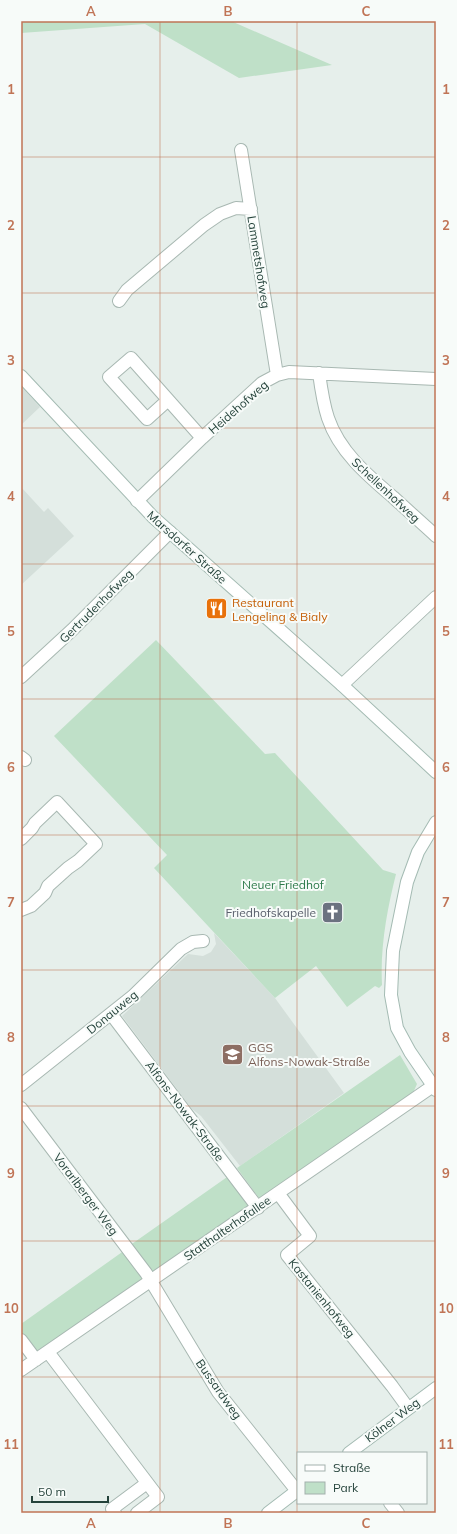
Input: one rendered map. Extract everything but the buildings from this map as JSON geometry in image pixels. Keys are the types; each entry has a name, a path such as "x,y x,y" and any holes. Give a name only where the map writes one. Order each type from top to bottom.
{"street":[{"name":"Lammetshofweg","path":"241,150 277,375"},
{"path":"119,301 133,285 204,225 220,214 236,208 250,208"},
{"path":"168,400 147,419 109,377 131,358 202,438"},
{"name":"Heidehofweg","path":"137,501 262,383 277,375 289,372 436,379"},
{"name":"Schellenhofweg","path":"319,373 322,396 328,419 338,440 367,475 436,536"},
{"name":"Marsdorfer Straße","path":"21,376 137,501 342,685 436,772"},
{"name":"Gertrudenhofweg","path":"21,678 72,630 170,532"},
{"path":"342,685 436,597"},
{"path":"21,838 57,802 96,844 48,886 45,893 31,906 21,910"},
{"path":"435,1088 410,1052 398,1028 391,995 391,978 393,951 407,882 418,852 436,822"},
{"name":"Donauweg","path":"21,1086 133,996 181,949 193,942 203,941"},
{"name":"Alfons-Nowak-Straße","path":"111,1014 258,1208"},
{"name":"Statthalterhofallee","path":"21,1370 278,1193 435,1088"},
{"name":"Vorarlberger Weg","path":"21,1108 151,1281"},
{"name":"Kastanienhofweg","path":"278,1193 310,1236 287,1255 408,1408"},
{"name":"Bussardweg","path":"151,1281 218,1392 297,1490"},
{"path":"21,1340 36,1360"},
{"path":"48,1352 158,1497 137,1513"},
{"name":"Kölner Weg","path":"351,1452 436,1388"},
{"path":"115,1513 112,1509 147,1483"},
{"path":"268,1513 297,1490"},
{"path":"391,1504 398,1513"}],"shaded area":[{"path":"21,386 40,407 21,425"},
{"path":"21,487 44,512 48,508 74,536 21,585"},
{"name":"GGS Alfons-Nowak-Straße","path":"214,933 275,998 344,1093 240,1166 201,1116 192,1109 122,1016 188,954 203,956 211,952 216,944"}],"green space":[{"path":"21,21 231,21 332,65 239,78 145,24 21,33"},
{"name":"Neuer Friedhof","path":"156,640 265,754 275,753 383,870 396,874 383,943 382,985 379,988 375,986 347,1007 316,966 275,998 154,868 167,855 54,736"},
{"path":"400,1055 417,1084 413,1093 259,1198 237,1168"},
{"path":"230,1175 253,1206 151,1277 129,1246"},
{"path":"125,1250 145,1279 36,1355 21,1335 21,1324"}],"place":[{"name":"Restaurant Lengeling & Bialy","path":"216,609"},
{"name":"Friedhofskapelle","path":"332,912"},
{"name":"GGS Alfons-Nowak-Straße","path":"233,1054"}]}
